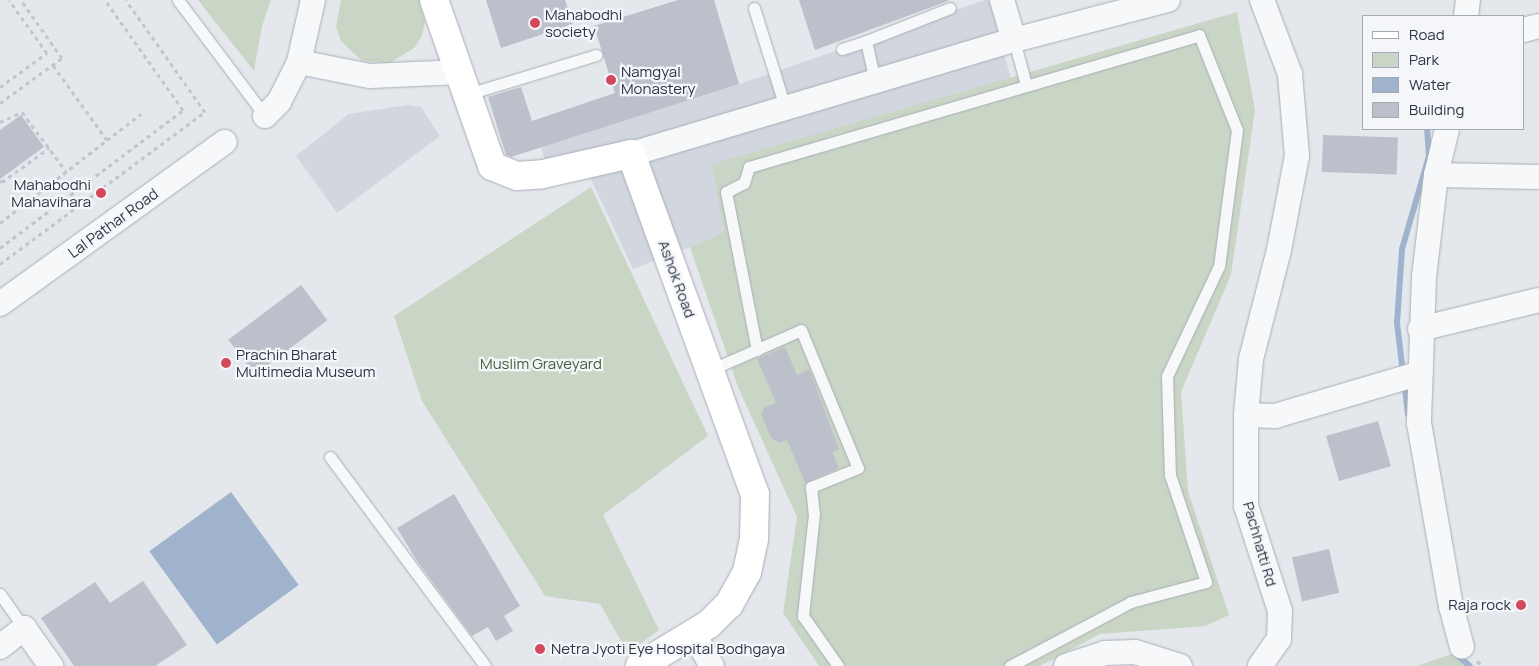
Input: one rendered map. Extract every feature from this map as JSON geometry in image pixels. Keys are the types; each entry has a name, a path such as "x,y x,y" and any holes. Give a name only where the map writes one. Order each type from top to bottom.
{"street":[{"path":"264,116 280,102 299,62 313,0"},
{"path":"434,0 492,166 517,176 543,174 631,154 1014,40 1167,0"},
{"path":"1002,0 1014,40"},
{"name":"Pachhatti Rd","path":"1260,666 1279,639 1280,611 1246,506 1246,416 1251,359 1279,250 1297,156 1290,74 1262,0"},
{"path":"1466,15 1468,0"},
{"path":"1524,30 1539,26"},
{"path":"299,62 370,76 464,83"},
{"path":"1447,130 1436,175 1420,329 1419,424 1451,606 1462,647"},
{"name":"Lal Pathar Road","path":"0,304 225,142"},
{"name":"Ashok Road","path":"631,154 754,494 754,539 747,572 729,604 694,634 640,666"},
{"path":"1436,175 1539,177"},
{"path":"1420,329 1539,300"},
{"path":"1246,416 1275,416 1396,383 1421,373"},
{"path":"0,647 24,628 51,666"},
{"path":"694,634 712,666"},
{"path":"1066,666 1105,653 1135,652 1180,666"}],"lane":[{"path":"178,0 264,116"},
{"path":"754,8 785,107"},
{"path":"842,49 950,8"},
{"path":"757,350 726,192 744,183 749,167 1026,84 1199,35 1237,130 1219,266 1167,376 1170,475 1206,582 1131,602 1010,666"},
{"path":"1014,40 1026,84"},
{"path":"866,41 875,81"},
{"path":"464,83 596,55"},
{"path":"710,370 801,330 858,468 811,487 814,514 803,616 838,666"},
{"path":"330,457 485,666"},
{"path":"0,594 24,628"}],"path":[{"path":"0,88 47,53 9,0"},
{"path":"0,103 62,58 20,0 13,6"},
{"path":"0,248 183,110 105,0"},
{"path":"0,264 205,112 126,0"},
{"path":"53,65 107,140"},
{"path":"0,122 22,112 66,171"},
{"path":"0,223 142,114"},
{"path":"0,180 2,182 49,148"}],"shaded area":[{"path":"989,0 1011,79 713,164 724,232 690,247 633,269 584,164 549,173 541,147 739,84"},
{"path":"407,105 421,107 440,136 337,213 296,156 349,114"}],"green space":[{"path":"198,0 271,0 262,26 254,71"},
{"path":"341,0 420,0 425,22 422,36 414,48 390,63 362,61 341,41 336,27"},
{"path":"1237,12 1255,110 1231,275 1181,392 1188,491 1229,615 1205,626 1100,634 1040,666 819,666 783,613 797,517 738,387 690,247 724,232 712,164"},
{"name":"Muslim Graveyard","path":"591,187 708,436 603,515 659,630 628,653 600,604 545,596 422,401 394,316"},
{"path":"1455,653 1470,666 1417,666"}],"water":[{"path":"231,492 299,585 217,644 149,551"}],"building":[{"path":"486,0 565,0 573,24 501,48"},
{"name":"Namgyal Monastery","path":"678,0 714,0 739,84 511,157 506,155 488,97 521,87 532,121 615,93 594,26"},
{"path":"799,0 948,0 948,1 815,50"},
{"path":"21,115 44,147 0,179 0,130"},
{"path":"1323,135 1398,138 1397,175 1322,172"},
{"path":"301,285 327,320 255,375 228,340"},
{"path":"785,347 797,375 809,369 839,449 832,452 839,468 805,483 787,440 780,443 771,438 761,414 765,407 776,403 757,359"},
{"path":"1378,421 1391,466 1339,481 1326,436"},
{"path":"454,494 520,606 504,616 513,631 496,641 488,627 472,636 417,561 397,528"},
{"path":"1329,549 1339,593 1302,601 1292,558"},
{"path":"143,581 187,645 155,666 74,666 41,618 95,582 110,603"}],"waterway":[{"path":"1408,414 1397,323 1402,249 1429,156 1427,130"},
{"path":"1456,654 1470,666"}],"place":[{"name":"Mahabodhi society","path":"535,23"},
{"name":"Namgyal Monastery","path":"611,80"},
{"name":"Mahabodhi Mahavihara","path":"101,193"},
{"name":"Prachin Bharat Multimedia Museum","path":"226,363"},
{"name":"Raja rock","path":"1521,605"},
{"name":"Netra Jyoti Eye Hospital Bodhgaya","path":"540,649"}]}
